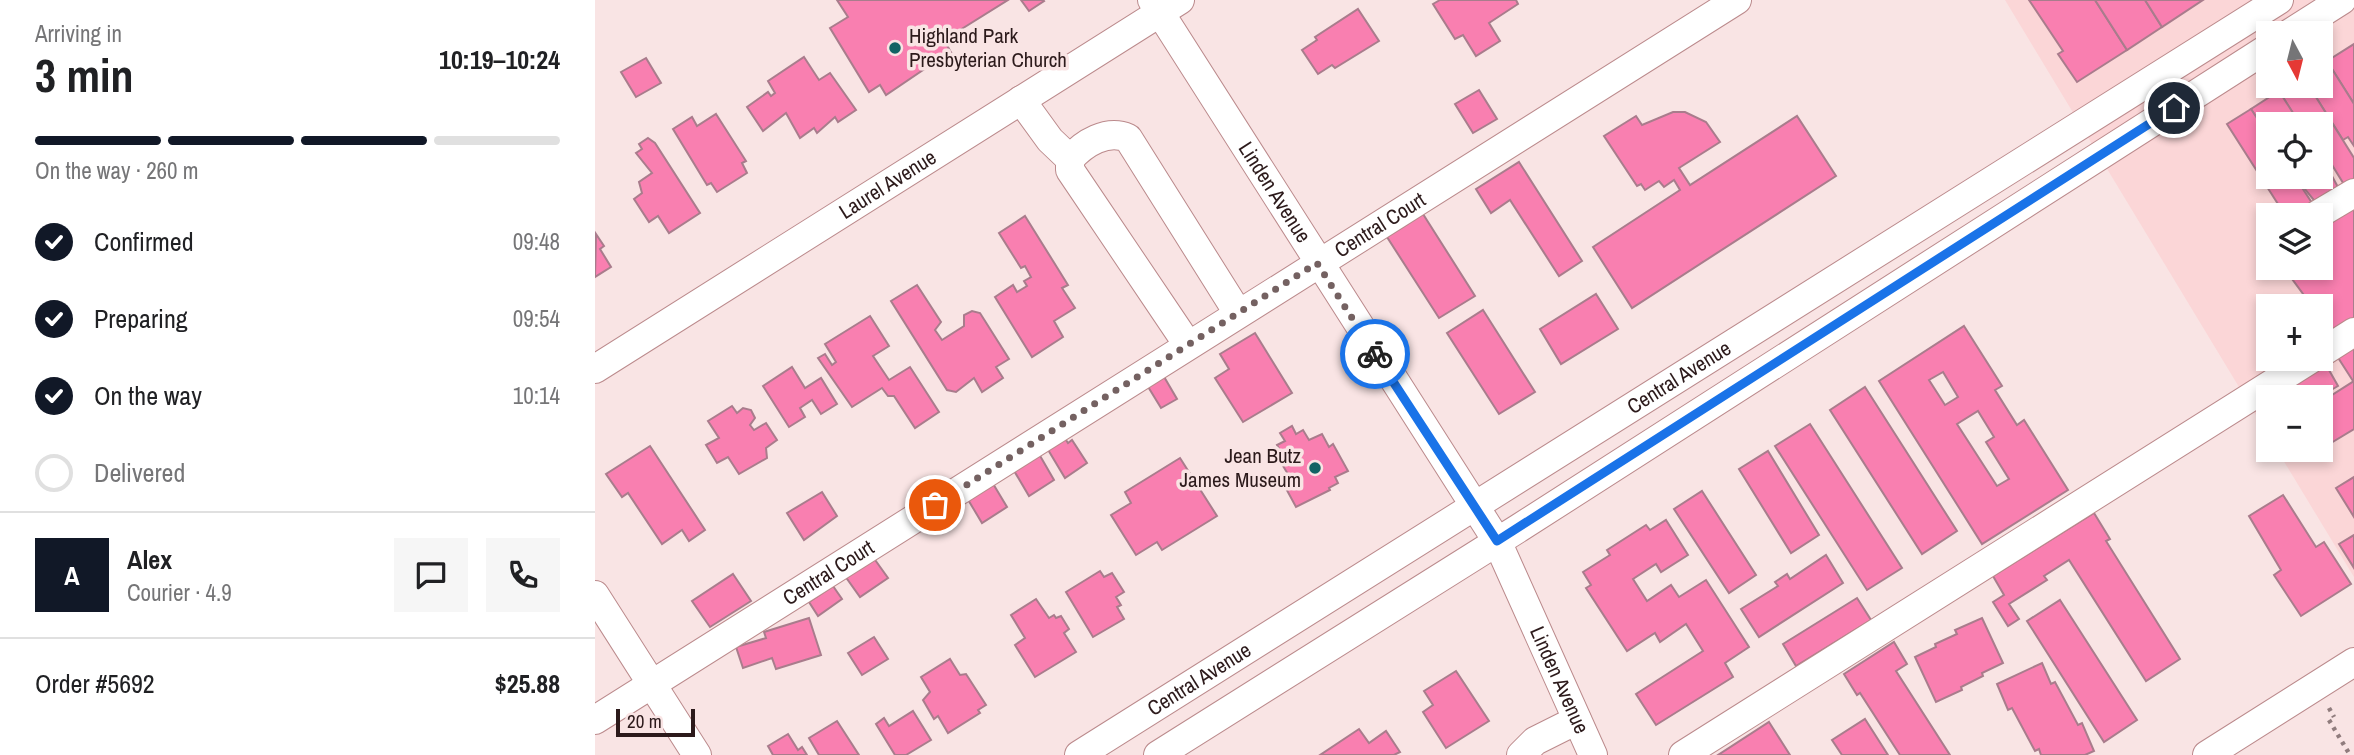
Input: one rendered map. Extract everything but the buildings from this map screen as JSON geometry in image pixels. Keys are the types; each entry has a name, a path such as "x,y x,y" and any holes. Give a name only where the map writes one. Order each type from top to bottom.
{"street":[{"name":"Central Court","path":"595,720 1737,0"},
{"name":"Central Avenue","path":"1079,755 2279,0"},
{"path":"2309,21 2342,0"},
{"name":"Linden Avenue","path":"1164,4 1317,263 1497,541 1593,755"},
{"name":"Laurel Avenue","path":"595,369 1021,100 1164,4"},
{"name":"Central Avenue","path":"1158,755 2256,56"},
{"path":"1021,100 1050,139 1070,159 1070,170 1188,345"},
{"path":"1070,159 1107,134 1128,138 1238,313"},
{"path":"2333,205 2354,193"},
{"path":"2333,345 2354,332"},
{"path":"1683,755 2292,371"},
{"path":"595,595 697,755"},
{"path":"2207,755 2354,662"},
{"path":"1521,755 1535,741 1577,720"}],"path":[{"path":"2329,720 2350,755"}],"shaded area":[{"path":"2005,0 2354,0 2354,577 2284,462 2333,462 2333,385 2256,385 2256,415"}],"way so far":[{"path":"935,505 1317,263 1375,354"}],"place":[{"name":"Highland Park Presbyterian Church","path":"895,48"},
{"name":"Jean Butz James Museum","path":"1315,468"}],"route":[{"path":"1375,354 1497,541 2174,108"}]}
